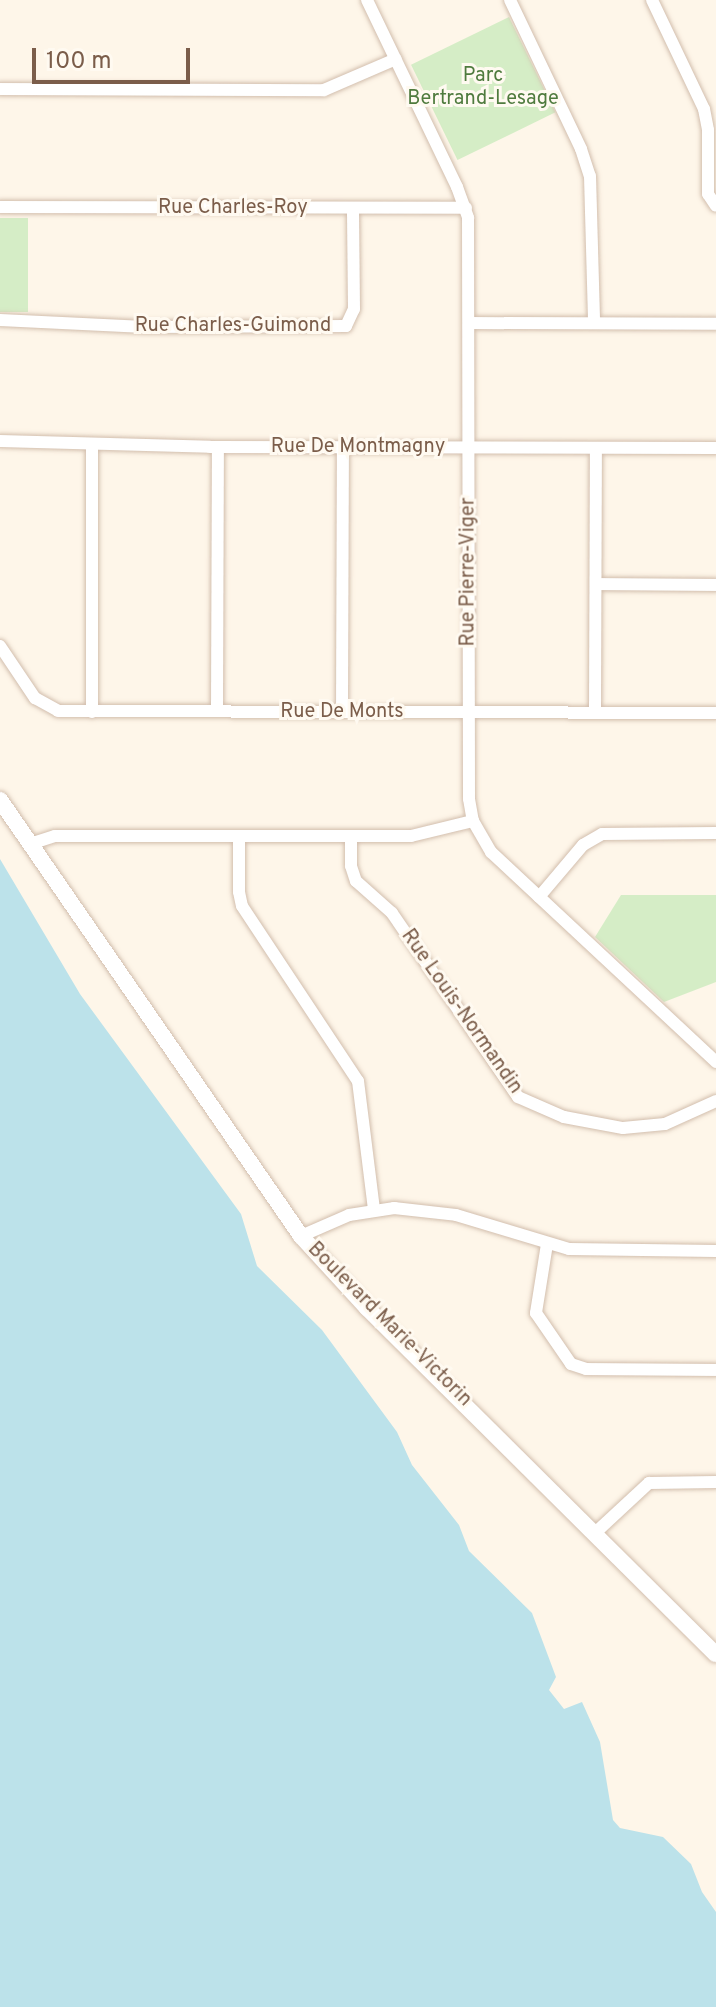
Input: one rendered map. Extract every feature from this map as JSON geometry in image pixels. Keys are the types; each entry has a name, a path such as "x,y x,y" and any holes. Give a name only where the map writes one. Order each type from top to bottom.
{"street":[{"name":"Rue Pierre-Viger","path":"367,0 466,208 469,323 469,799 473,821 491,852 716,1062"},
{"path":"510,0 590,174 594,323"},
{"path":"652,0 704,109 708,130 708,194 716,206"},
{"path":"0,89 324,90 396,59"},
{"name":"Rue Charles-Roy","path":"0,207 466,208"},
{"name":"Rue Charles-Guimond","path":"0,320 145,327 346,326 354,309 353,208"},
{"path":"469,323 716,324"},
{"name":"Rue De Montmagny","path":"0,441 92,446 716,448"},
{"path":"92,446 92,712"},
{"path":"217,711 218,447"},
{"path":"342,712 343,447"},
{"path":"595,712 596,448"},
{"path":"596,584 716,585"},
{"name":"Rue De Monts","path":"0,646 41,703 58,711 716,713"},
{"name":"Boulevard Marie-Victorin","path":"0,800 301,1236 367,1308 716,1654"},
{"path":"30,844 55,836 419,836 473,821"},
{"path":"539,897 583,845 602,834 716,833"},
{"path":"239,836 242,906 358,1081 374,1209"},
{"name":"Rue Louis-Normandin","path":"351,836 351,866 356,881 392,913 518,1097 564,1117 623,1128 665,1124 716,1101"},
{"path":"301,1236 374,1209 443,1212 579,1251 716,1251"},
{"path":"547,1244 536,1313 571,1364 586,1369 716,1370"},
{"path":"595,1533 649,1483 716,1482"}],"green space":[{"name":"Parc Bertrand-Lesage","path":"509,17 555,112 457,160 411,65"},
{"path":"0,218 28,218 28,312 0,312"},
{"path":"621,895 716,895 716,982 664,1002 595,937"}],"water":[{"path":"0,859 80,994 241,1214 257,1266 322,1330 397,1432 412,1465 459,1525 469,1551 532,1613 556,1677 549,1690 564,1709 582,1702 600,1742 613,1820 620,1828 663,1837 691,1864 702,1892 716,1912 716,2007 0,2007"}]}
